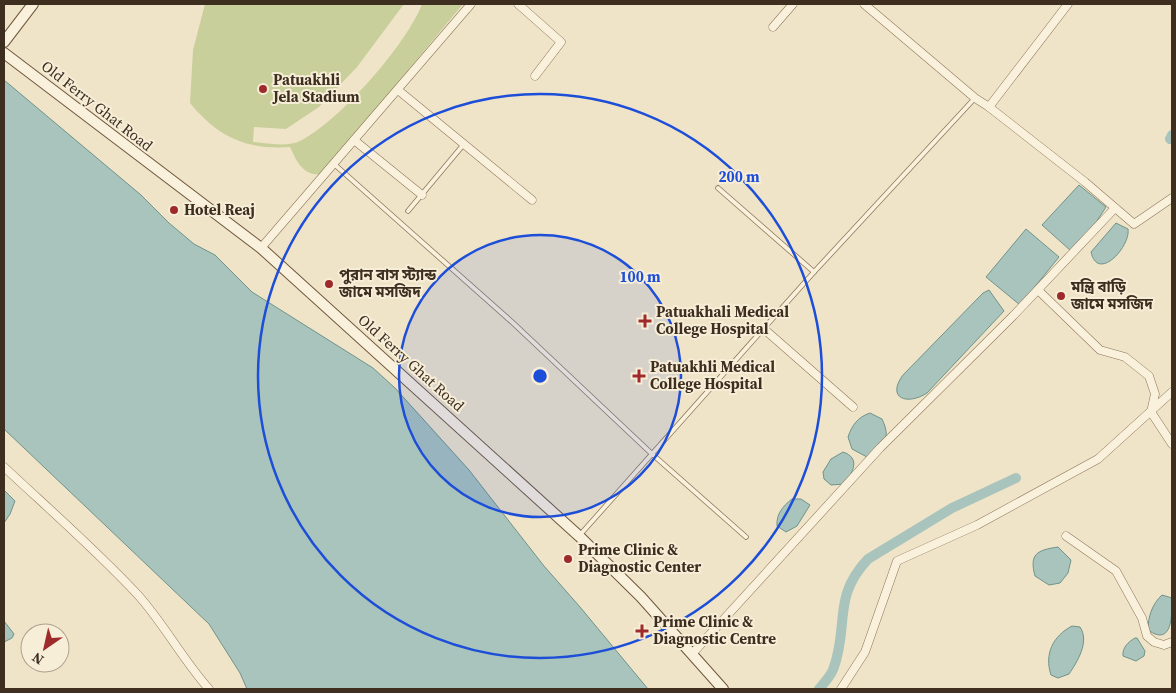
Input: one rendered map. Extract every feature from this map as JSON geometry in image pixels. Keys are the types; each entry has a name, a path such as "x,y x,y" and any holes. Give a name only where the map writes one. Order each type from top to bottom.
{"street":[{"path":"4,42 33,4"},
{"path":"261,248 471,4"},
{"path":"518,4 561,42 535,76"},
{"path":"773,27 793,4"},
{"path":"864,4 975,98 989,107 1134,224 1172,198"},
{"path":"989,107 1068,4"},
{"name":"Old Ferry Ghat Road","path":"4,53 261,248 579,536 641,597 723,689"},
{"path":"398,90 532,200"},
{"path":"354,140 422,195"},
{"path":"692,654 880,448 1038,290 1115,208"},
{"path":"1038,290 1100,350 1125,357 1149,376 1155,394 1151,412 1172,444"},
{"path":"764,329 853,407"},
{"path":"841,689 865,652 897,561 977,525 1098,459 1172,392"},
{"path":"4,467 80,537 140,597 191,669 209,689"},
{"path":"1066,536 1116,571 1142,618 1147,636 1159,644 1172,642"}],"lane":[{"path":"579,536 814,272 975,98"},
{"path":"408,211 464,144"},
{"path":"334,164 512,322 652,454 746,537"},
{"path":"718,188 814,272"}],"green space":[{"name":"Patuakhli Jela Stadium","path":"205,4 404,4 357,67 319,107 286,129 254,127 253,142 290,144 302,140 335,116 371,80 402,39 422,4 463,4 322,174 315,174 310,173 301,166 290,147 260,146 234,139 211,125 190,103 193,50"}],"water":[{"path":"4,80 141,195 169,223 194,244 215,255 252,292 373,368 395,388 469,470 544,566 648,689 247,689 240,673 209,624 4,429"},
{"path":"1079,185 1106,207 1093,227 1071,251 1042,225"},
{"path":"1116,223 1128,229 1128,236 1119,252 1113,258 1107,263 1100,264 1095,261 1091,252"},
{"path":"1026,229 1059,257 1020,305 986,277"},
{"path":"989,290 1004,311 927,393 912,399 901,398 897,389 903,375 983,293"},
{"path":"870,413 882,419 886,437 867,457 852,449 848,437 856,422"},
{"path":"843,452 852,458 854,466 844,484 831,485 824,479 823,472 831,459"},
{"path":"4,490 15,501 4,523"},
{"path":"792,499 801,499 810,505 797,526 786,532 777,526 778,518 783,507"},
{"path":"1058,547 1071,560 1068,573 1060,583 1049,585 1035,576 1033,569 1034,558 1040,552"},
{"path":"1162,595 1172,598 1172,612 1167,632 1162,635 1148,630 1151,611"},
{"path":"4,621 14,634 12,638 4,642"},
{"path":"1072,626 1080,627 1084,639 1083,645 1079,658 1069,674 1058,678 1051,675 1049,667 1050,653 1055,640"},
{"path":"1137,638 1145,651 1144,656 1136,661 1123,656 1123,650"}],"waterway":[{"path":"1170,139 1172,135"},
{"path":"819,689 830,676 834,667 841,638 845,599 857,573 868,559 952,508 1016,478"}],"place":[{"name":"Patuakhli Jela Stadium","path":"263,89"},
{"name":"Hotel Reaj","path":"174,210"},
{"name":"পুরান বাস স্ট্যান্ড জামে মসজিদ","path":"329,284"},
{"name":"মন্ত্রি বাড়ি জামে মসজিদ","path":"1061,296"},
{"name":"Patuakhali Medical College Hospital","path":"645,321"},
{"name":"Patuakhli Medical College Hospital","path":"639,376"},
{"name":"Prime Clinic & Diagnostic Center","path":"568,559"},
{"name":"Prime Clinic & Diagnostic Centre","path":"642,631"}]}
